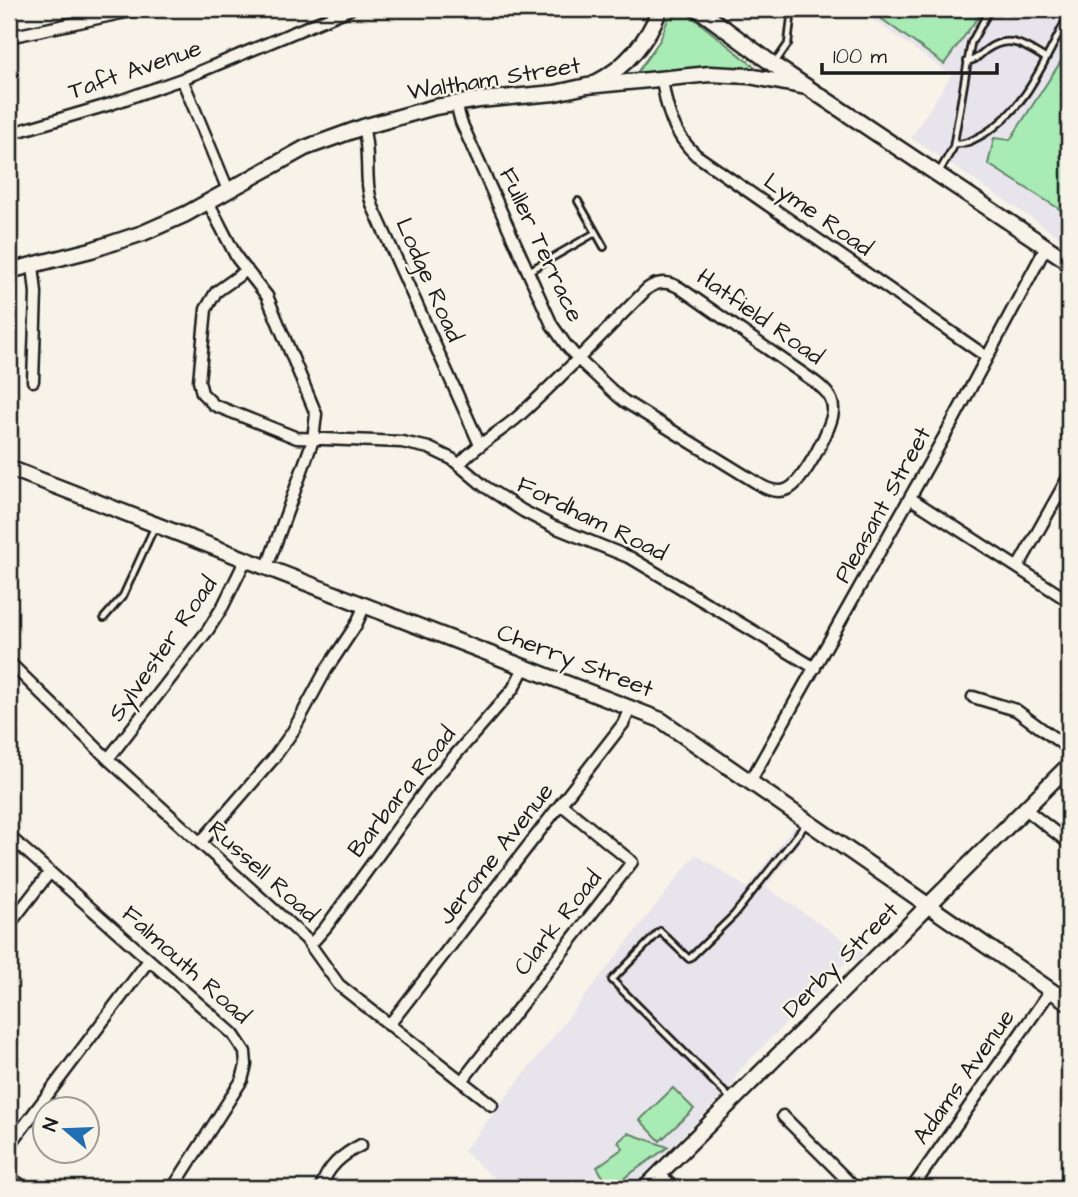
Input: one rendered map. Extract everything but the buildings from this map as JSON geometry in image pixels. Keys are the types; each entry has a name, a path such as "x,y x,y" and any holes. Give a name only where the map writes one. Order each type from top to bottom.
{"street":[{"path":"9,37 140,9"},
{"name":"Taft Avenue","path":"9,134 111,104 182,79 350,9"},
{"path":"587,86 612,73 628,58 647,36 660,9"},
{"name":"Waltham Street","path":"698,9 806,87 1046,247 1067,256"},
{"name":"Waltham Street","path":"9,271 124,240 175,219 297,152 363,127 456,103 710,74 733,74 806,87"},
{"path":"182,79 228,190"},
{"name":"Lyme Road","path":"662,79 675,129 695,155 987,357"},
{"name":"Fuller Terrace","path":"456,103 461,122 555,330 579,360 632,407 768,489 783,491 794,485 801,479 814,454"},
{"name":"Lodge Road","path":"363,127 367,147 366,183 373,207 480,445"},
{"path":"208,202 233,252 267,296 315,409 317,424 313,440 267,567"},
{"name":"Pleasant Street","path":"751,780 910,498 1046,247"},
{"path":"33,265 36,293 33,381"},
{"name":"Fordham Road","path":"247,270 219,288 208,304 198,371 201,389 210,402 225,411 292,437 414,443 444,454 513,505 552,526 631,558 815,668"},
{"name":"Hatfield Road","path":"459,465 480,445 514,421 579,360 647,289 660,282 673,284 825,390 831,400 832,416 814,454"},
{"name":"Cherry Street","path":"9,468 631,707 668,724 1069,1003"},
{"path":"1018,567 1069,476"},
{"path":"910,498 1069,601"},
{"name":"Sylvester Road","path":"108,759 200,640 223,606 246,559"},
{"path":"200,843 286,741 326,670 356,625 365,605"},
{"name":"Russell Road","path":"9,662 108,759 311,944 339,985 492,1105"},
{"name":"Barbara Road","path":"311,944 430,784 513,689 525,666"},
{"path":"973,697 1016,710 1069,749"},
{"name":"Jerome Avenue","path":"389,1025 562,805 623,724 631,707"},
{"name":"Derby Street","path":"645,1188 1069,765"},
{"name":"Clark Road","path":"462,1081 632,862 562,805"},
{"path":"1024,808 1069,843"},
{"name":"Falmouth Road","path":"9,836 233,1034 242,1045 246,1058 238,1087 173,1188"},
{"path":"9,925 50,872"},
{"path":"9,1146 149,960"},
{"name":"Adams Avenue","path":"912,1188 1051,990"},
{"path":"783,1116 855,1188"},
{"path":"321,1188 325,1176 335,1162 361,1145"},
{"path":"659,1174 674,1188"},
{"path":"9,1177 25,1188"}],"lane":[{"path":"774,65 788,44 792,9"},
{"path":"938,174 954,144 967,61 975,34 990,9"},
{"path":"954,144 977,138 1005,119 1026,94 1069,15"},
{"path":"967,61 972,61 994,45 1009,41 1022,44 1045,58"},
{"path":"578,201 604,247"},
{"path":"528,272 595,233"},
{"path":"104,618 123,596 155,524"},
{"path":"732,1101 612,980 660,931 689,959 734,915 808,821"}],"shaded area":[{"path":"858,9 1069,9 1069,243 911,138 951,75"},
{"path":"794,826 805,836 766,887 864,954 860,959 847,961 737,1073 734,1084 630,1188 505,1188 464,1151 696,854 747,888"}],"green space":[{"path":"672,9 682,9 755,67 636,74 660,40"},
{"path":"868,9 984,9 944,64"},
{"path":"1069,49 1069,215 988,164 994,138 1010,140"},
{"path":"673,1088 694,1109 660,1141 640,1120"},
{"path":"628,1133 668,1147 610,1188 597,1167 623,1148 618,1142"}]}
